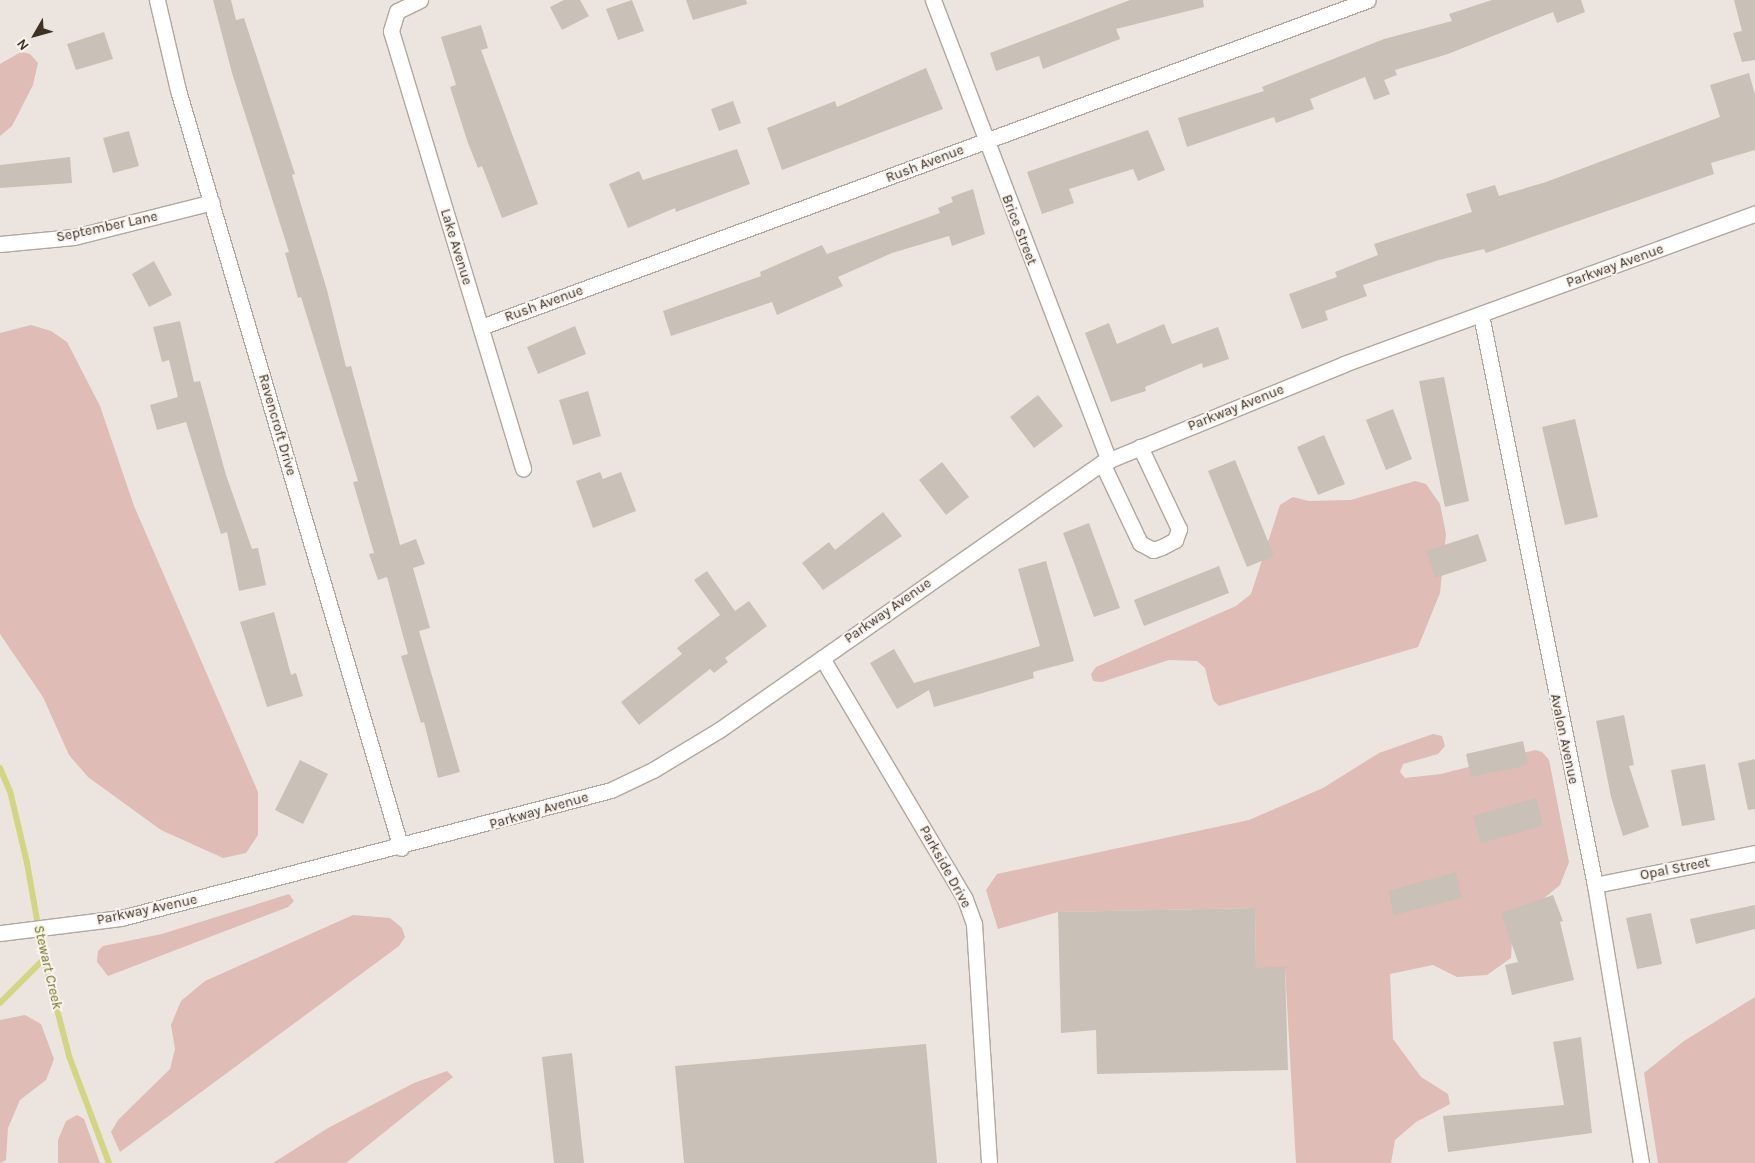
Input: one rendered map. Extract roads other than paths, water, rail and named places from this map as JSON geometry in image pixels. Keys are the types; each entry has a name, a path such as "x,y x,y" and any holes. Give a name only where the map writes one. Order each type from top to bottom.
{"street":[{"name":"Ravencroft Drive","path":"158,0 178,90 401,848"},
{"name":"Lake Avenue","path":"420,0 397,11 391,25 523,469"},
{"name":"Brice Street","path":"933,0 1105,461 1140,543 1153,550 1162,548 1175,540 1179,529 1140,447"},
{"name":"Rush Avenue","path":"480,327 1359,2"},
{"name":"September Lane","path":"0,244 74,237 212,202"},
{"name":"Parkway Avenue","path":"0,933 94,922 216,896 401,848 611,790 654,770 719,730 1105,461 1344,364 1481,316 1755,214"},
{"name":"Avalon Avenue","path":"1481,316 1595,885 1641,1163"},
{"name":"Parkside Drive","path":"822,658 965,898 974,924 989,1163"},
{"name":"Opal Street","path":"1595,885 1755,853"}],"waterway":[{"name":"Stewart Creek","path":"0,768 10,791 27,863 44,959 69,1056 109,1163"},
{"path":"0,1003 44,959"}]}
